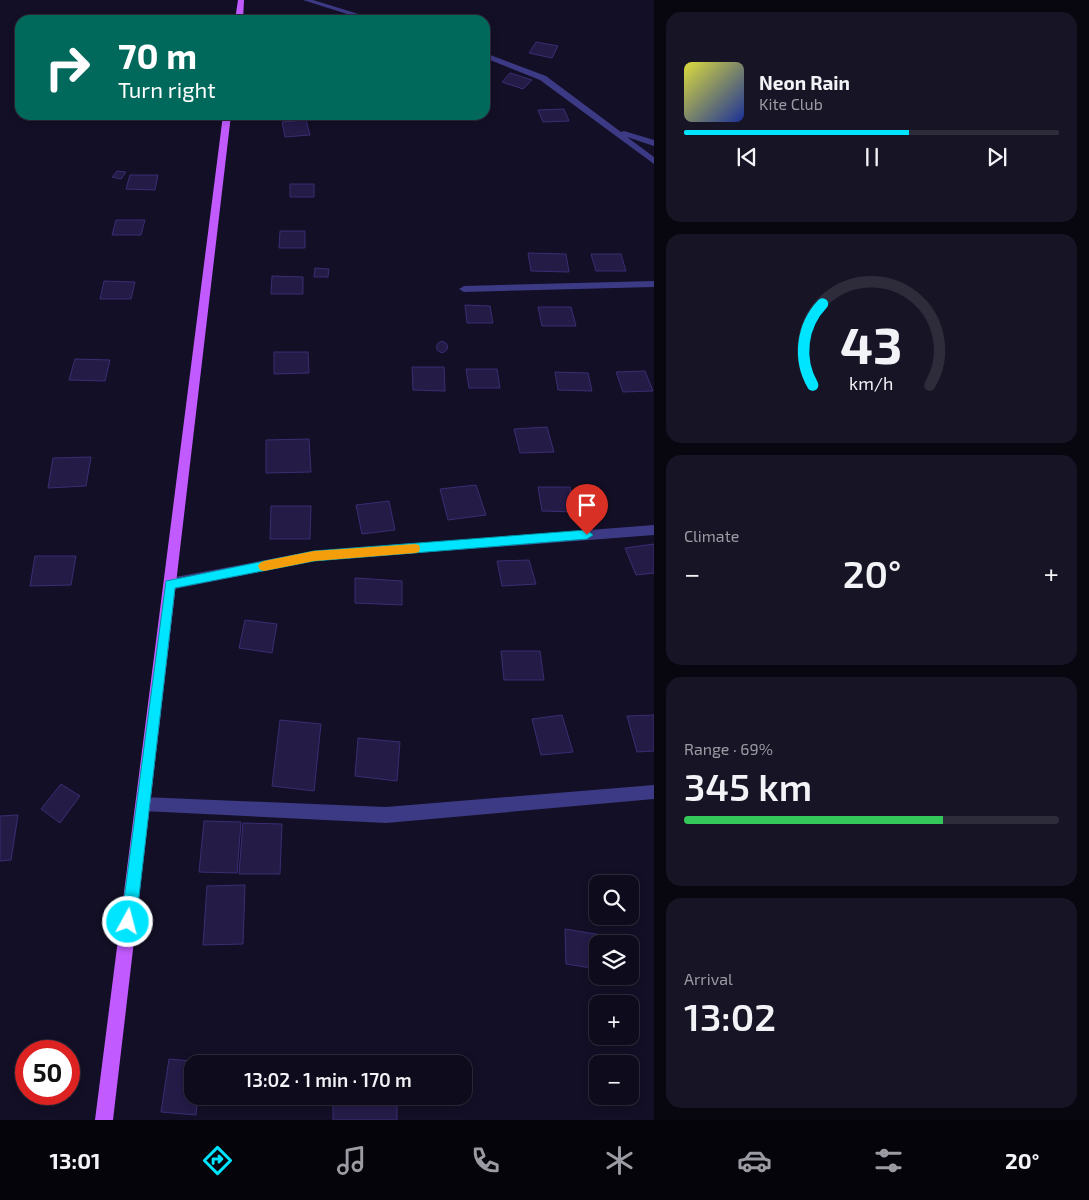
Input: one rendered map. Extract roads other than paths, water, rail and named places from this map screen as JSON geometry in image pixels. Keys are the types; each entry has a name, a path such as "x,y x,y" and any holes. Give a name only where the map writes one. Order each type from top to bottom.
{"main road":[{"path":"240,15 241,0"},
{"path":"104,1120 226,120"}],"street":[{"path":"306,0 357,15"},
{"path":"490,57 543,78 654,161"},
{"path":"612,128 654,144"},
{"path":"464,289 654,284"},
{"path":"170,584 314,556 654,530"},
{"path":"143,804 386,815 654,792"}]}
